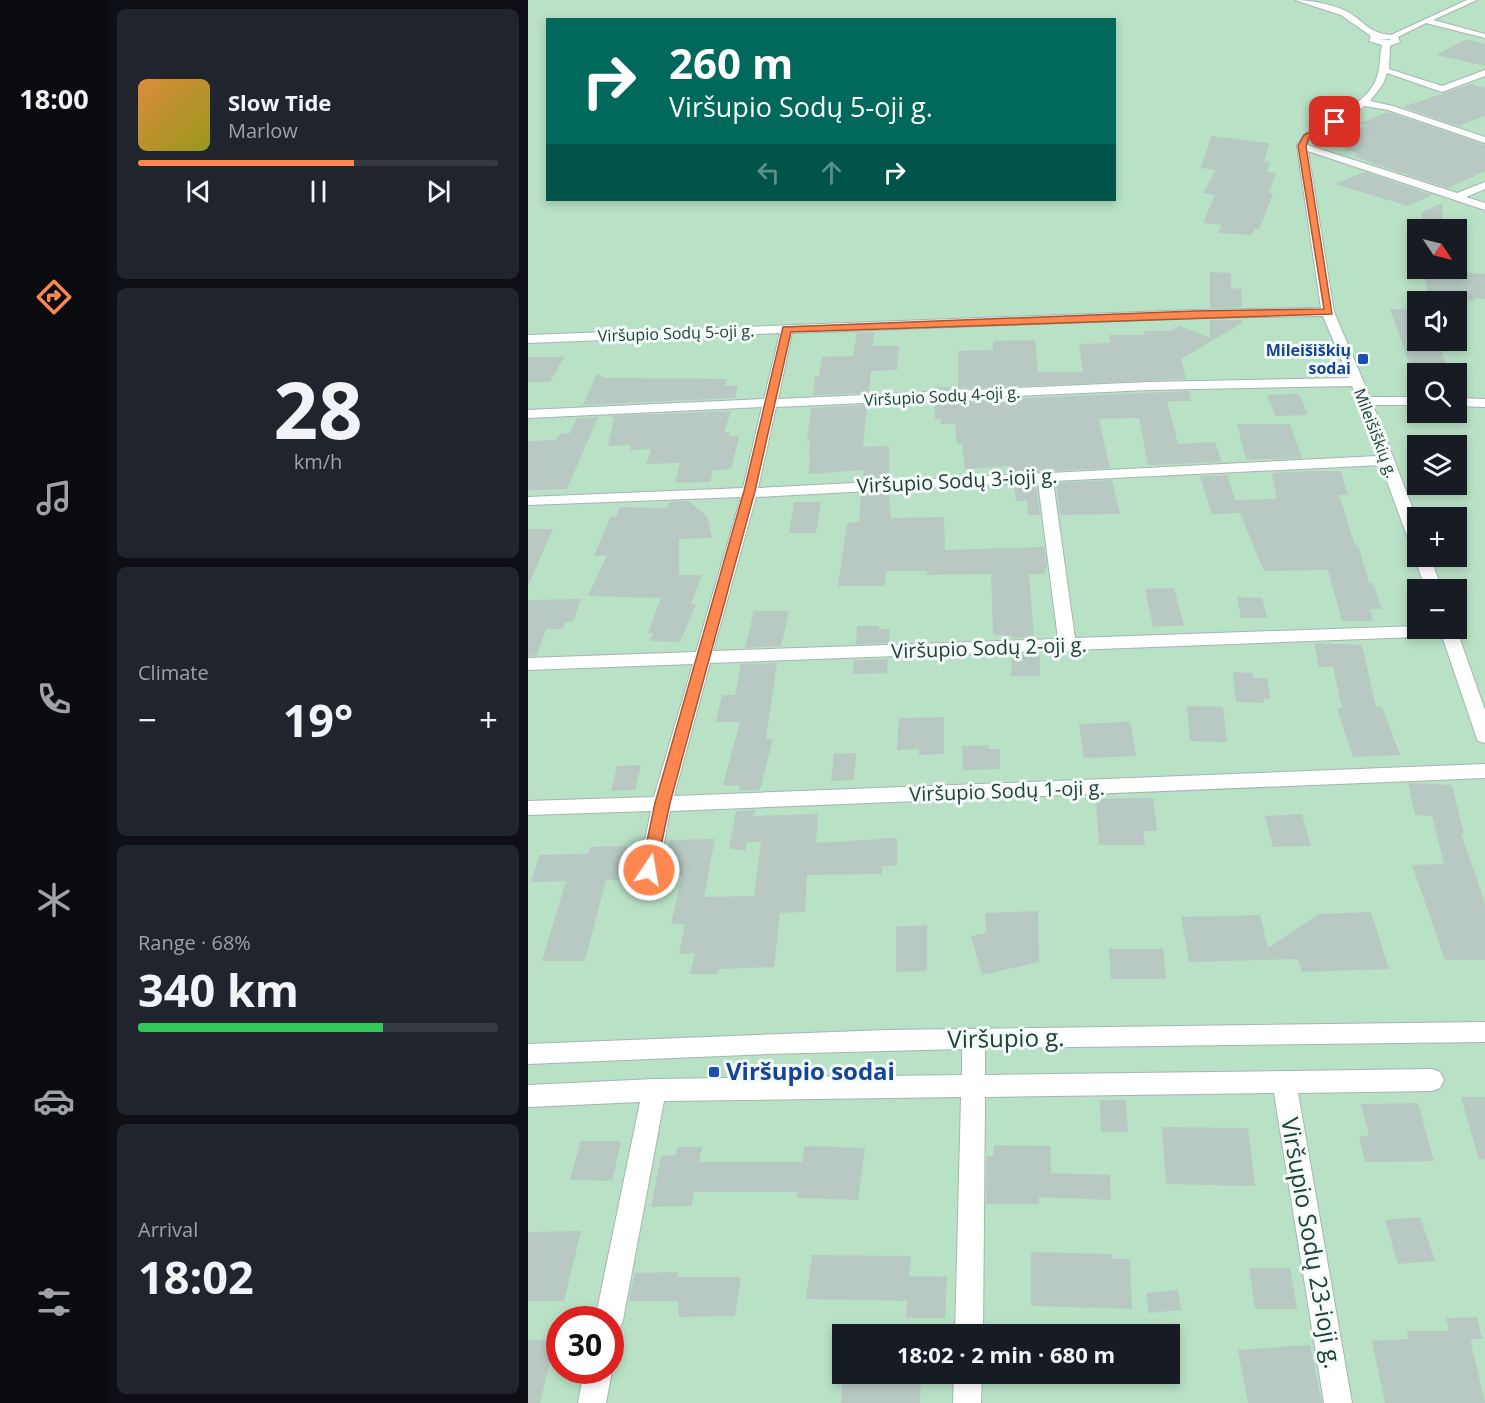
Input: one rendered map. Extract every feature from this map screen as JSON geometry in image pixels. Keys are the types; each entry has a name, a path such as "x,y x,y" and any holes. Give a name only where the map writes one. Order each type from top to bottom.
{"street":[{"path":"1299,0 1344,13 1365,30 1385,38 1473,0"},
{"path":"1425,20 1485,36"},
{"path":"1385,38 1384,70 1366,103 1306,137 1302,146 1485,207"},
{"path":"1384,70 1405,75 1438,89 1485,73"},
{"path":"1470,79 1485,83"},
{"path":"1366,103 1390,108 1485,140"},
{"name":"Mileišiškių g.","path":"1302,146 1329,312 1407,514"},
{"path":"1457,197 1485,185"},
{"name":"Viršupio Sodų 5-oji g.","path":"528,339 1194,314 1329,312"},
{"path":"649,870 663,803 701,659 750,491 787,329"},
{"name":"Viršupio Sodų 4-oji g.","path":"528,414 1137,387 1357,382"},
{"path":"1365,401 1407,402"},
{"path":"1467,404 1482,406"},
{"name":"Viršupio Sodų 3-ioji g.","path":"528,501 908,485 1387,460"},
{"path":"1046,476 1066,646"},
{"name":"Viršupio Sodų 2-oji g.","path":"528,664 1066,646 1407,631"},
{"path":"1452,639 1485,736"},
{"name":"Viršupio Sodų 1-oji g.","path":"528,808 841,798 1485,771"},
{"name":"Viršupio g.","path":"528,1054 616,1049 974,1039 1485,1032"},
{"path":"969,1324 974,1039"},
{"path":"528,1096 654,1090 1432,1080"},
{"name":"Viršupio Sodų 23-ioji g.","path":"1284,1083 1338,1403"},
{"path":"612,1306 654,1090"},
{"path":"592,1403 596,1384"},
{"path":"968,1384 968,1403"}],"green space":[{"path":"528,0 1485,0 1485,1403 528,1403"}],"building":[{"path":"1467,39 1485,44 1485,66 1436,55"},
{"path":"1471,84 1485,88 1485,116 1458,126 1403,107"},
{"path":"1388,112 1485,145 1485,171 1448,188 1380,166 1354,156 1359,154 1324,141 1367,126 1360,123"},
{"path":"1211,136 1269,143 1264,163 1269,161 1267,172 1276,173 1269,193 1273,194 1259,230 1254,229 1252,235 1218,233 1222,225 1203,223 1215,195 1203,193 1216,170 1201,168"},
{"path":"1365,172 1432,195 1408,206 1335,184"},
{"path":"1442,203 1443,219 1422,219 1422,212"},
{"path":"1210,272 1231,273 1231,288 1241,289 1242,307 1210,308"},
{"path":"1467,273 1485,274 1485,299 1467,300 1467,291 1427,291 1425,279 1467,279"},
{"path":"1390,309 1407,310 1407,351 1441,351 1446,363 1409,363"},
{"path":"1210,320 1242,320 1242,323 1181,359 1186,379 934,390 934,387 958,387 958,351 993,350 993,341 1035,340 1038,372 1083,372 1079,344 1110,343 1109,335 1145,335 1144,331 1170,331 1180,326 1210,338"},
{"path":"874,332 873,346 899,346 897,370 871,371 869,393 813,395 815,376 819,376 822,357 853,356 857,333"},
{"path":"528,357 564,357 550,382 528,382"},
{"path":"597,374 606,378 727,379 725,386 738,386 735,398 583,405"},
{"path":"1189,391 1191,401 1167,401 1178,444 1215,442 1222,462 1148,465 1139,418 1099,419 1110,468 1013,473 1012,466 965,469 962,443 957,443 955,424 941,424 941,419 935,419 935,402"},
{"path":"1299,394 1308,415 1276,416 1267,395"},
{"path":"867,405 863,447 889,446 889,479 863,480 864,470 809,474 810,441 807,441 811,408"},
{"path":"731,411 724,432 730,432 729,436 739,436 731,469 713,470 710,482 675,483 680,463 646,464 651,449 630,450 631,445 608,446 614,418 609,416"},
{"path":"598,417 567,489 528,490 528,441 556,440 559,434 570,433 577,418"},
{"path":"1237,424 1290,424 1302,458 1246,460"},
{"path":"1341,471 1348,495 1339,495 1355,545 1358,545 1369,583 1373,583 1382,609 1370,609 1373,621 1342,621 1328,570 1264,571 1240,513 1212,514 1200,476 1227,475 1235,500 1277,499 1272,473"},
{"path":"1112,480 1120,514 1060,515 1056,483"},
{"path":"1036,484 1040,515 1028,515 1027,501 1016,501 1014,486"},
{"path":"889,492 891,518 944,517 945,550 1044,547 1047,568 1044,568 1045,574 1029,574 1034,638 993,635 991,574 927,575 927,571 886,571 885,586 838,586 847,523 859,522 861,494"},
{"path":"688,501 707,516 712,538 679,539 679,575 702,575 691,604 696,604 680,642 650,641 653,633 648,633 661,598 588,596 607,555 594,556 611,516 616,517 620,507 667,508 669,502"},
{"path":"794,502 821,502 816,533 789,533"},
{"path":"528,529 553,529 528,586"},
{"path":"1174,588 1184,625 1153,627 1145,589"},
{"path":"1237,597 1262,598 1267,618 1241,618"},
{"path":"581,599 573,622 565,622 563,629 546,629 537,655 528,656 528,600"},
{"path":"754,611 789,611 781,646 745,648"},
{"path":"857,626 879,626 879,629 890,629 889,643 856,644"},
{"path":"1314,643 1362,645 1376,707 1382,707 1400,755 1353,757 1337,708 1342,708 1333,667 1319,667"},
{"path":"1035,653 1040,655 1040,676 1011,676 1012,654"},
{"path":"888,659 887,673 853,674 854,660"},
{"path":"777,663 766,739 773,739 760,790 739,791 740,786 723,785 740,722 716,722 722,695 735,695 741,664"},
{"path":"1233,672 1253,673 1253,678 1267,678 1270,699 1263,699 1264,703 1236,702"},
{"path":"1187,706 1223,707 1227,742 1190,741"},
{"path":"944,717 944,754 919,755 919,749 897,750 899,718"},
{"path":"1130,722 1136,756 1084,758 1079,724"},
{"path":"989,745 989,749 1000,749 1000,769 963,770 962,746"},
{"path":"856,753 854,780 831,781 834,754"},
{"path":"641,765 635,790 611,791 617,766"},
{"path":"1408,783 1452,785 1464,834 1461,833 1485,903 1485,960 1445,960 1412,865 1444,864 1432,816 1415,815"},
{"path":"1153,798 1157,831 1143,831 1145,845 1099,845 1096,799"},
{"path":"755,810 753,816 818,814 816,843 897,838 897,865 882,866 882,874 807,875 805,912 780,913 774,967 719,969 718,974 690,974 695,953 679,954 685,924 671,924 682,876 662,876 670,840 715,839 704,897 754,896 761,842 747,842 745,851 729,848 736,811"},
{"path":"1302,814 1311,846 1273,847 1265,816"},
{"path":"627,846 619,880 606,880 585,961 542,961 566,881 531,882 540,855 588,854 590,847"},
{"path":"1038,911 1039,962 982,975 971,936 986,933 985,913"},
{"path":"1371,912 1389,969 1302,972 1298,959 1189,962 1181,917 1260,915 1268,948 1319,914"},
{"path":"927,925 927,971 896,972 896,927"},
{"path":"1109,949 1163,949 1166,979 1111,979"},
{"path":"1461,1097 1485,1097 1485,1159 1479,1160"},
{"path":"1100,1100 1126,1100 1128,1132 1101,1132"},
{"path":"1418,1103 1434,1161 1365,1162 1359,1136 1369,1136 1361,1104"},
{"path":"1162,1127 1248,1128 1255,1186 1166,1184"},
{"path":"581,1141 621,1141 612,1181 570,1180"},
{"path":"994,1145 1051,1146 1051,1173 1110,1175 1111,1200 1039,1197 1039,1204 986,1204 987,1156 993,1156"},
{"path":"805,1146 865,1148 858,1200 797,1198 798,1192 694,1192 691,1206 651,1207 661,1156 676,1155 677,1147 702,1147 699,1162 802,1162"},
{"path":"1420,1217 1435,1261 1398,1264 1385,1220"},
{"path":"581,1231 564,1301 528,1301 528,1232"},
{"path":"1031,1252 1111,1254 1112,1259 1130,1259 1132,1309 1031,1306"},
{"path":"812,1255 911,1256 909,1276 947,1277 945,1318 906,1318 907,1301 806,1299"},
{"path":"1249,1268 1290,1268 1297,1309 1255,1309"},
{"path":"678,1272 677,1277 741,1277 735,1316 679,1317 678,1301 629,1301 635,1273"},
{"path":"1178,1290 1181,1310 1149,1313 1146,1293"},
{"path":"1477,1317 1482,1339 1470,1339 1485,1403 1385,1403 1372,1341 1408,1339 1407,1331 1449,1331 1446,1318"},
{"path":"528,1340 546,1340 546,1378 540,1403 528,1403"},
{"path":"1310,1345 1322,1403 1248,1403 1238,1350"},
{"path":"842,1384 921,1384 920,1403 841,1403"}],"place":[{"name":"Mileišiškių sodai","path":"1363,359"},
{"name":"Viršupio sodai","path":"714,1072"}],"route":[{"path":"649,870 663,803 701,659 750,491 787,329 1194,314 1329,312 1302,146 1306,137 1335,122"}]}
